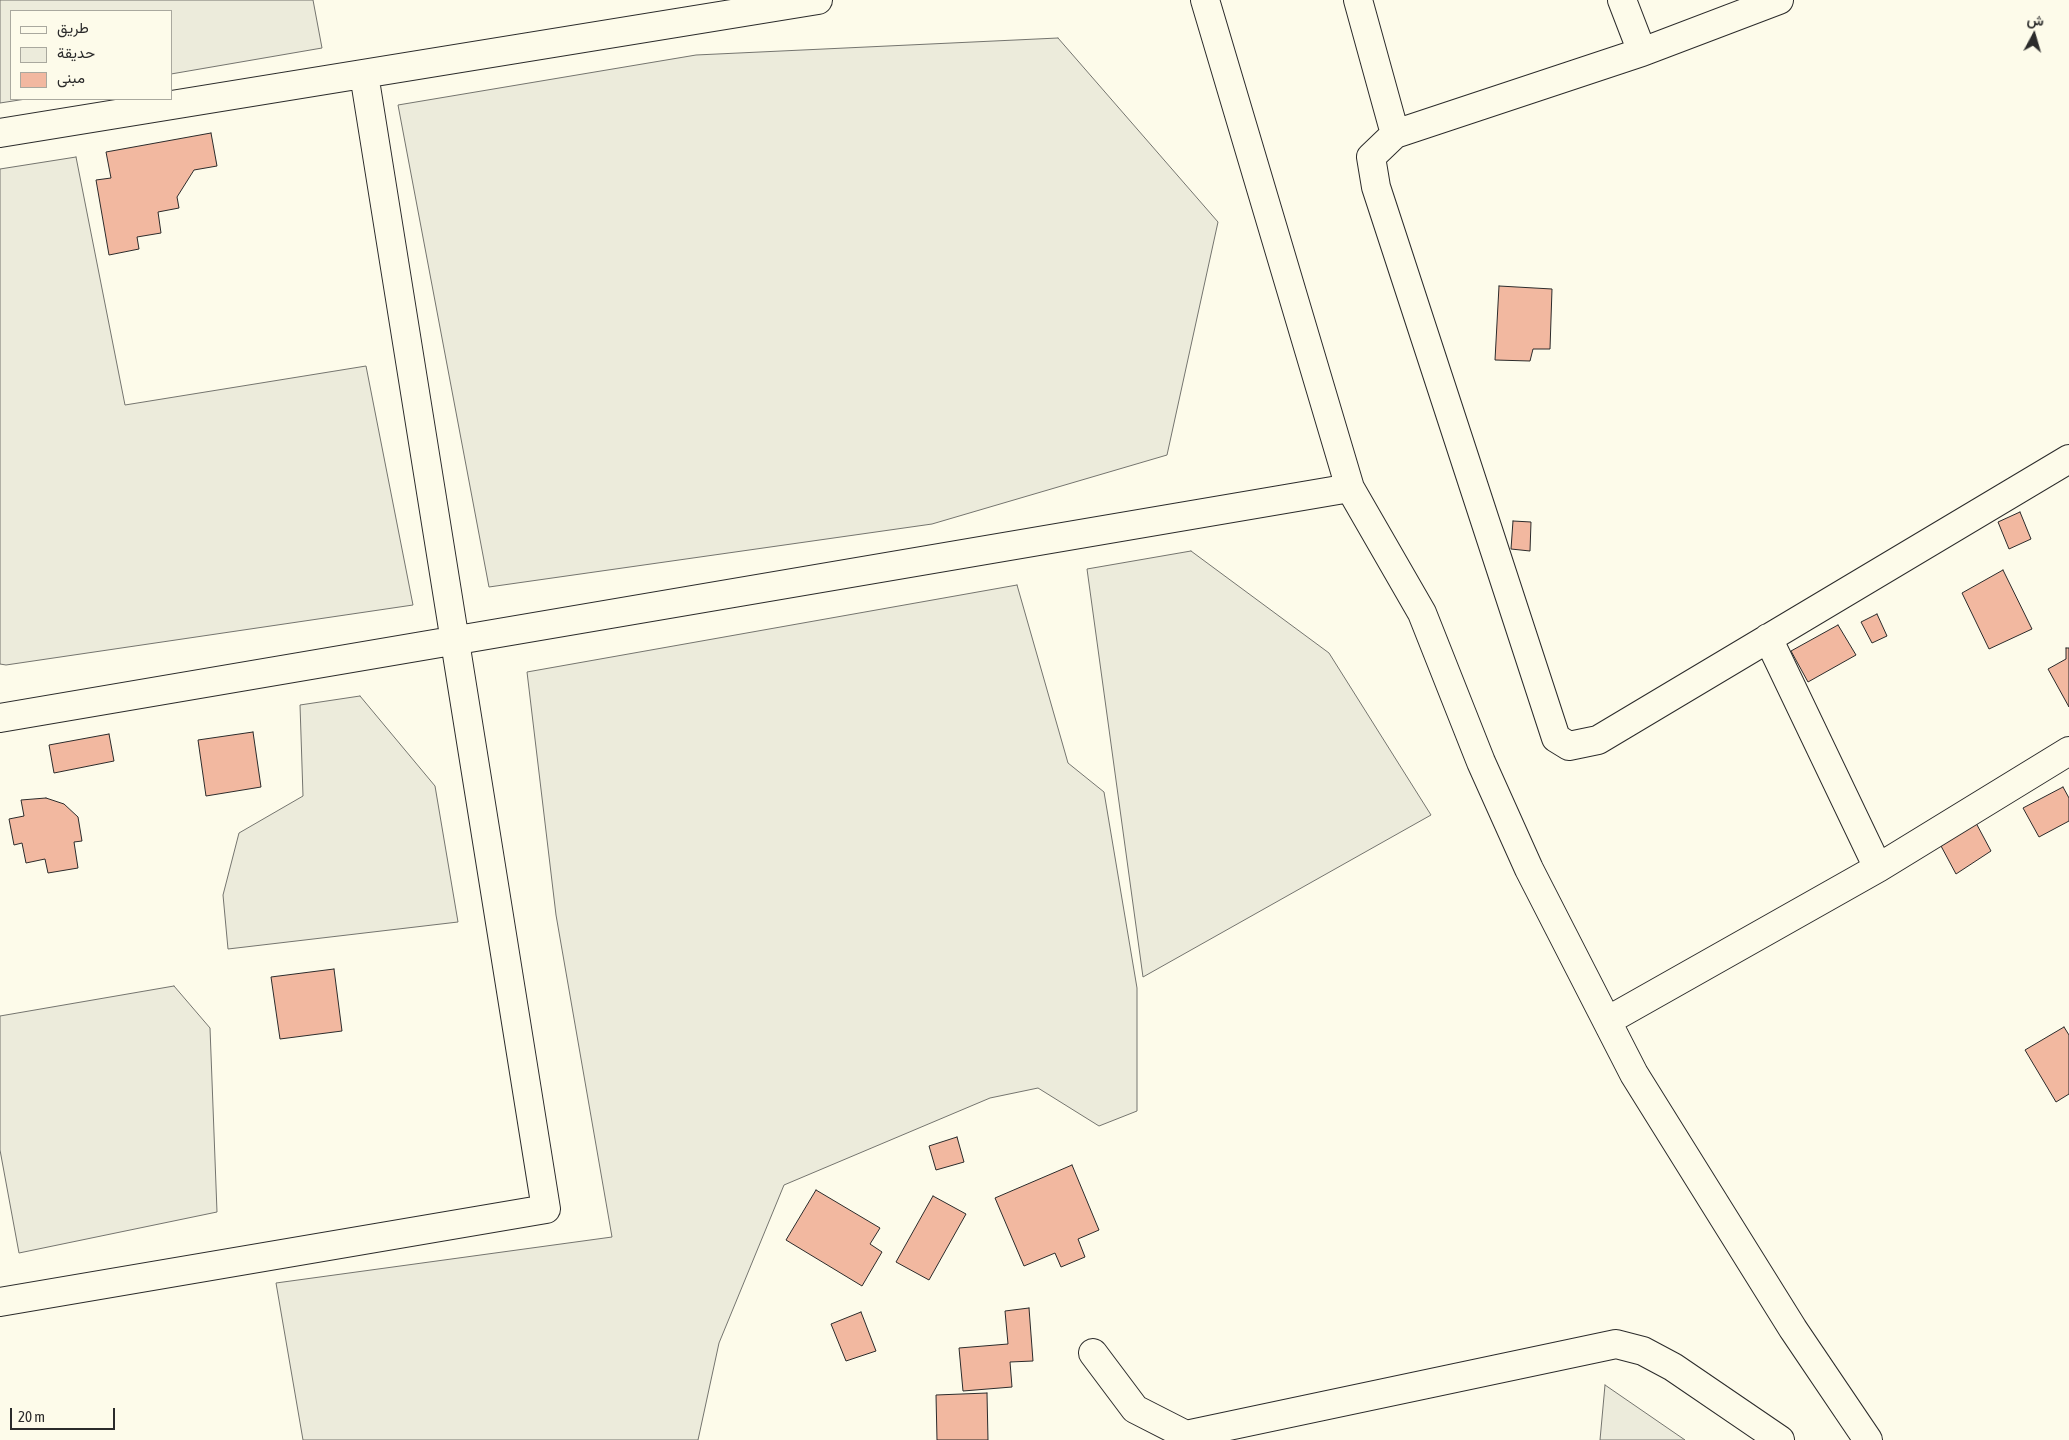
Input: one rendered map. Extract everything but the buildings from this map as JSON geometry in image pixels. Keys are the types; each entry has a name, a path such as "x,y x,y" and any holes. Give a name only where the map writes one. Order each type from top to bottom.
{"street":[{"path":"0,132 818,0"},
{"path":"1205,0 1350,488 1422,613 1481,762 1529,869 1634,1074 1777,1304 1868,1440"},
{"path":"1358,0 1395,134"},
{"path":"1622,0 1642,52"},
{"path":"1779,0 1642,52 1395,134 1371,157 1376,187 1556,738 1569,746 1598,740 2069,459"},
{"path":"0,1302 546,1209 364,74"},
{"path":"0,718 1350,488"},
{"path":"1768,638 1878,868"},
{"path":"1607,1021 1878,868 2069,751"},
{"path":"1093,1353 1135,1409 1186,1435 1616,1344 1643,1351 1674,1367 1780,1440"}],"green space":[{"path":"0,0 313,0 322,48 172,74 172,10 10,10 10,100 20,100 0,103"},
{"path":"1058,38 1218,222 1167,455 932,524 489,587 398,105 696,55"},
{"path":"76,157 125,405 366,366 413,605 6,665 0,664 0,169"},
{"path":"1191,551 1329,653 1431,815 1143,977 1087,569"},
{"path":"1017,585 1068,763 1104,792 1137,988 1137,1111 1099,1126 1038,1088 990,1098 784,1185 719,1343 698,1440 303,1440 276,1283 612,1237 556,915 527,672"},
{"path":"360,696 435,786 458,922 228,949 223,895 239,833 303,796 300,705"},
{"path":"174,986 210,1028 217,1212 19,1253 0,1150 0,1016"},
{"path":"1605,1385 1685,1440 1600,1440"}]}
